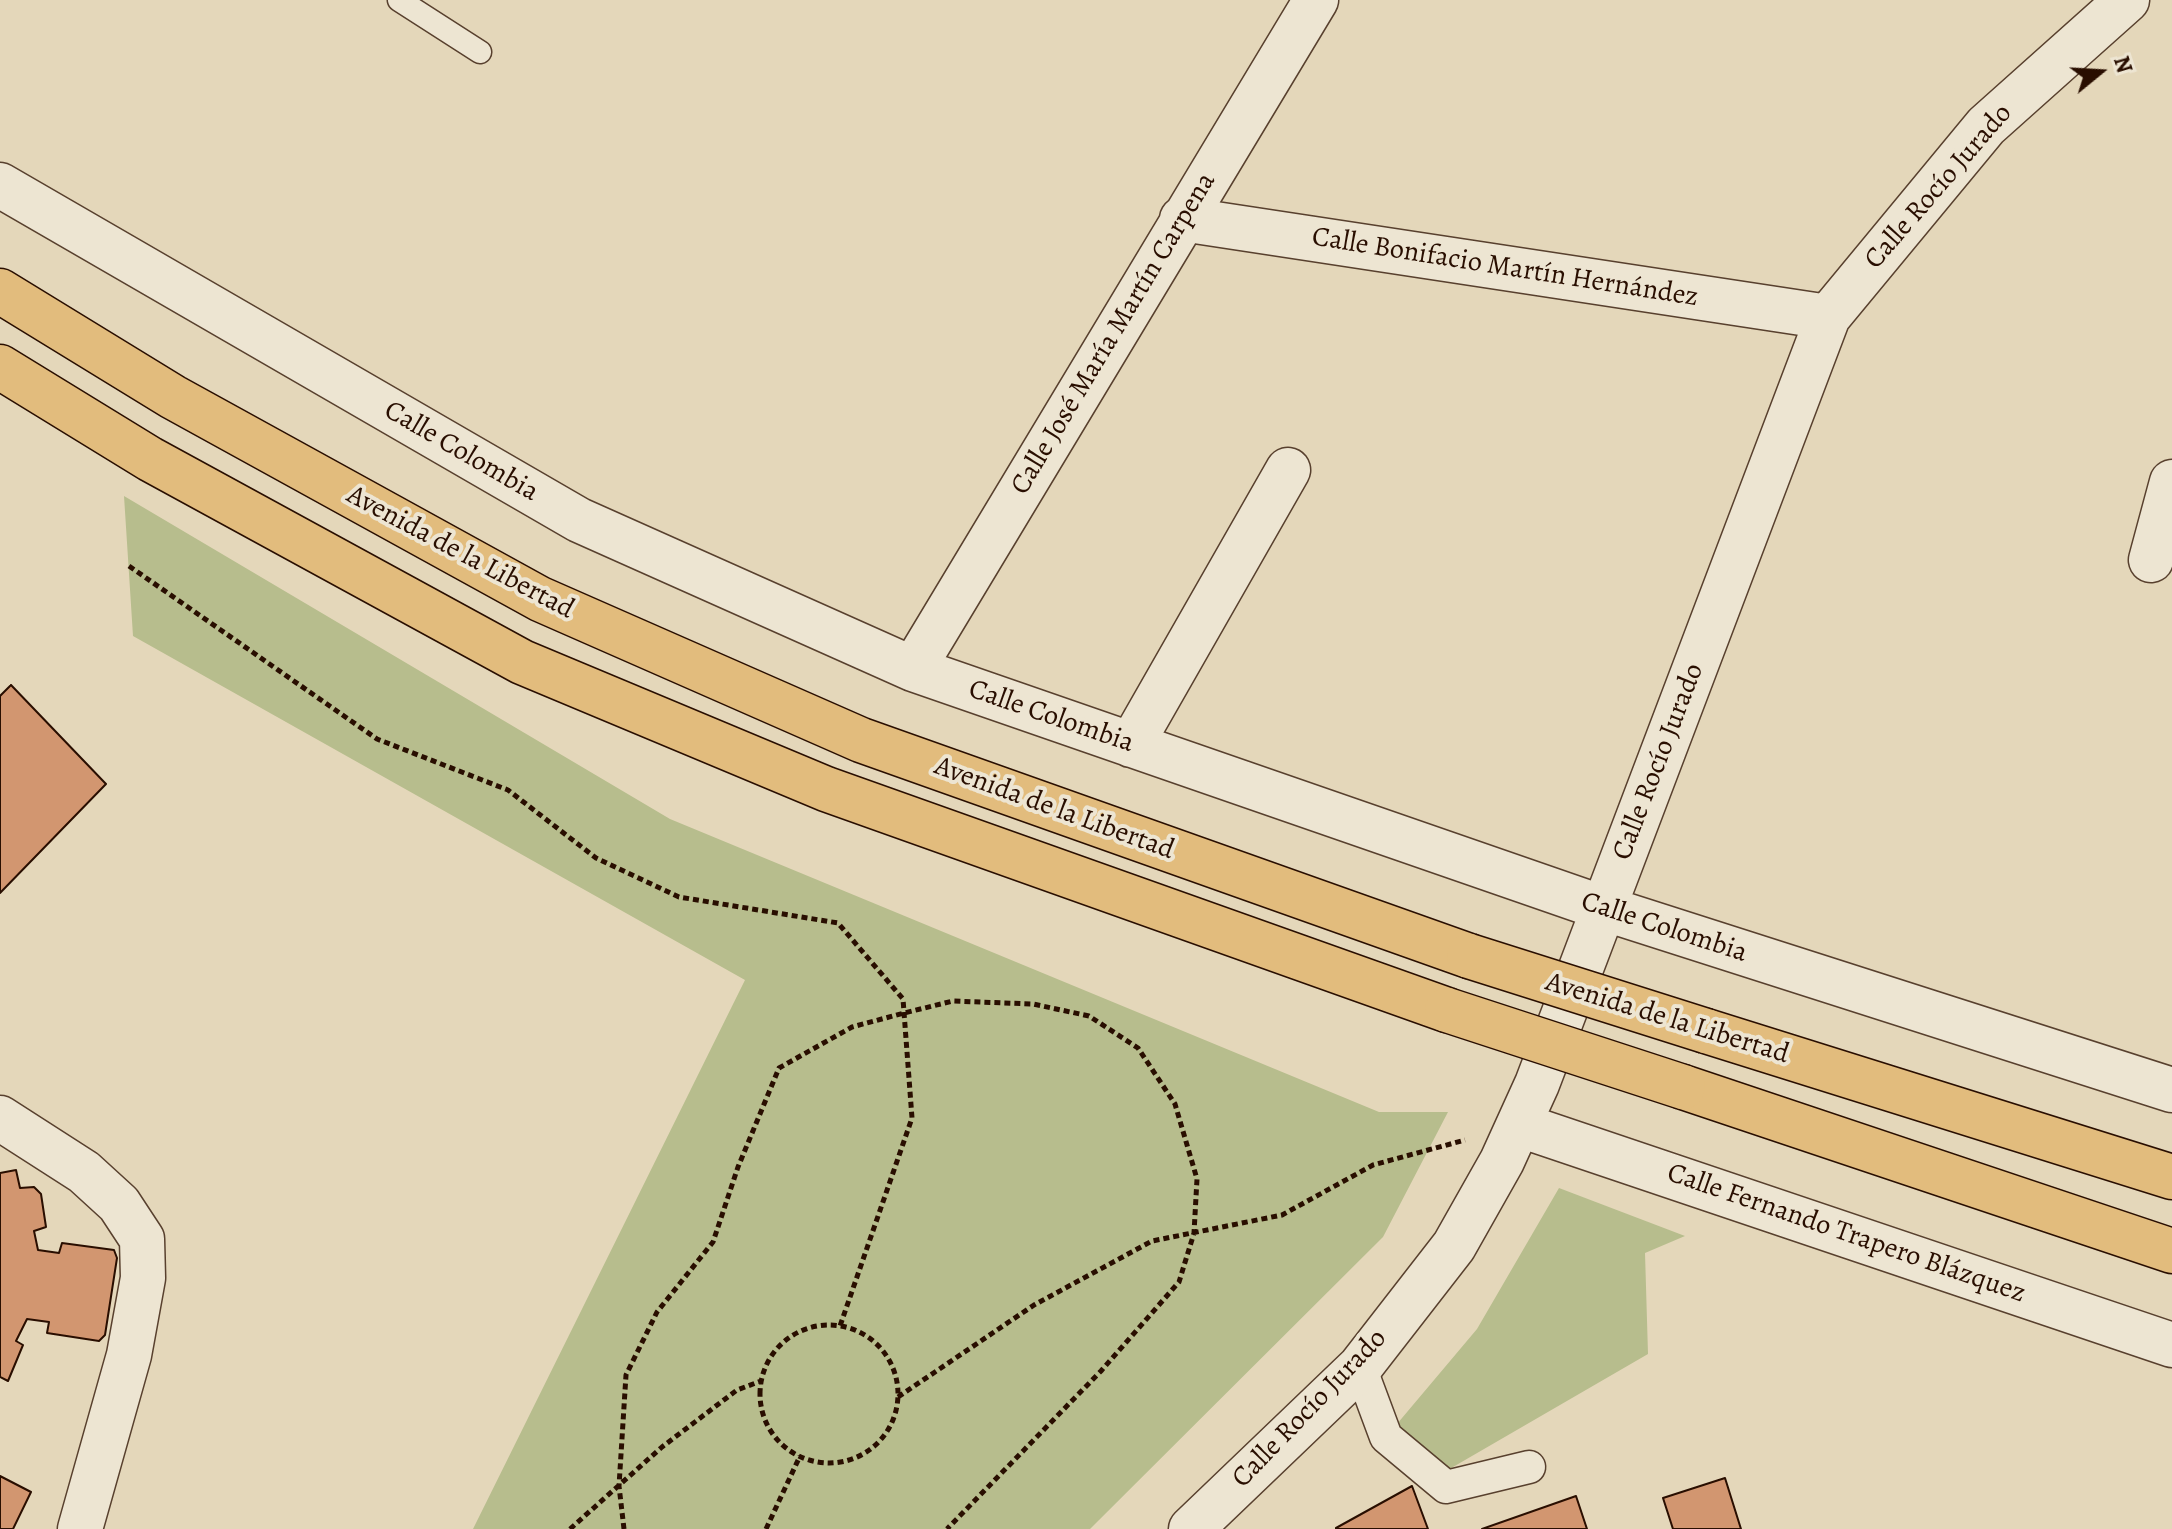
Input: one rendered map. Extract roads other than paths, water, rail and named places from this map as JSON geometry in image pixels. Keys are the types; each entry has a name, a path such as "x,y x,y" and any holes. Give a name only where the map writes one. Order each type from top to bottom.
{"main road":[{"name":"Avenida de la Libertad","path":"0,291 173,397 540,599 861,740 1469,956 2172,1177"},
{"name":"Avenida de la Libertad","path":"0,367 150,459 522,662 826,789 1447,1010 2172,1251"}],"street":[{"name":"Calle José María Martín Carpena","path":"913,669 1316,0"},
{"name":"Calle Rocío Jurado","path":"1191,1529 1360,1367 1454,1246 1520,1125 1828,317 1986,126 2127,0"},
{"name":"Calle Colombia","path":"0,185 579,520 913,669 1603,908 2172,1090"},
{"name":"Calle Bonifacio Martín Hernández","path":"1182,219 1828,317"},
{"path":"1131,745 1288,470"},
{"path":"2151,560 2172,482"},
{"path":"0,1118 84,1172 119,1204 142,1239 143,1278 129,1355 80,1529"},
{"name":"Calle Fernando Trapero Blázquez","path":"1520,1125 2172,1345"},
{"path":"1360,1367 1386,1437 1446,1487 1529,1467"}],"lane":[{"path":"399,0 480,52"}]}
